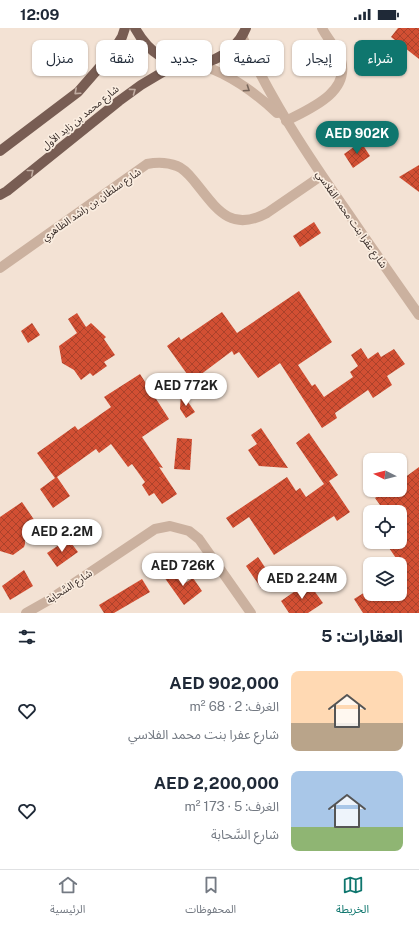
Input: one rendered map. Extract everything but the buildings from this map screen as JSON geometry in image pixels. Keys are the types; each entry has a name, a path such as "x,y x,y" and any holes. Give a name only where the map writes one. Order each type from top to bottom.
{"main road":[{"name":"شارع محمد بن زايد الأول","path":"0,151 78,92 112,53 122,37 125,28"},
{"path":"136,28 146,45 156,53"},
{"path":"212,60 217,59 231,49 244,32"},
{"name":"شارع محمد بن زايد الأول","path":"0,195 118,101 156,76"}],"street":[{"path":"286,121 314,107 333,93 340,79 342,68 341,59 322,28"},
{"name":"شارع عفرا بنت محمد الفلاسي","path":"244,32 262,80 286,121 321,176 419,315"},
{"name":"شارع عفرا بنت محمد الفلاسي","path":"212,69 224,74 246,88 267,103 286,121"},
{"name":"شارع سلطان بن راشد الظاهري","path":"0,268 147,164 157,162 168,163 186,171 215,207 232,219 240,220 253,219 266,213 321,176"},
{"name":"شارع السَّحابة","path":"26,613 49,600 155,529 170,526 189,531 199,539 251,613"}]}
